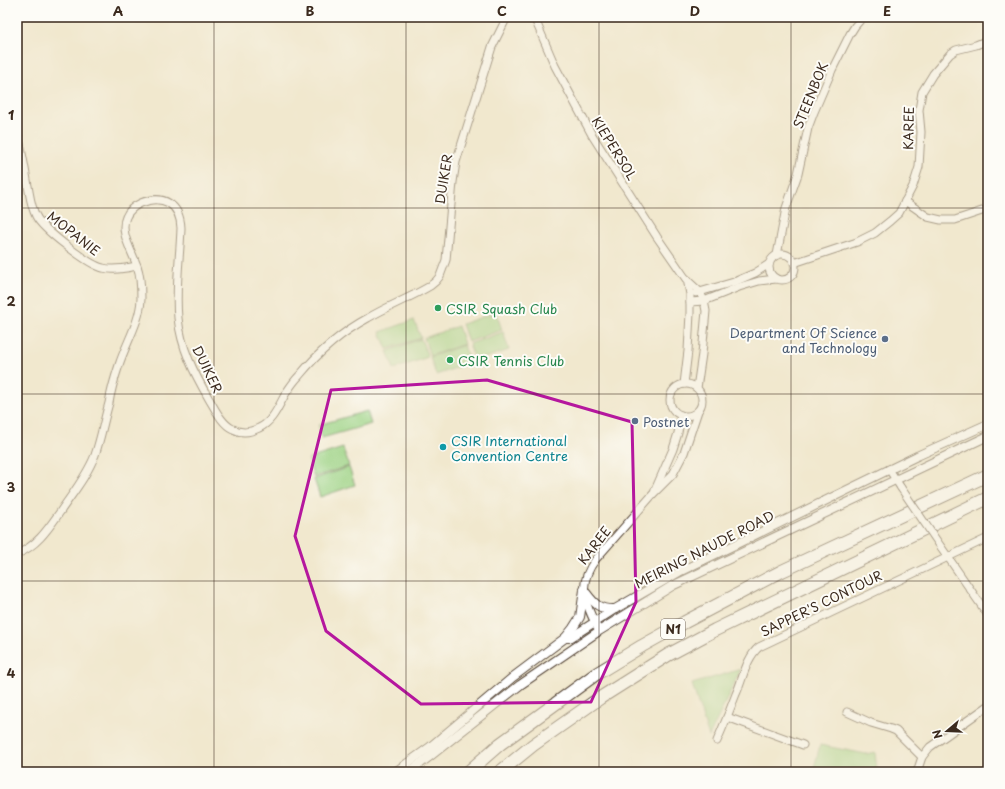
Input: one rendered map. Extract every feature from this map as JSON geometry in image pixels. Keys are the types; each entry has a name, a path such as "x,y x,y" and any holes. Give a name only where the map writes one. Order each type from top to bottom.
{"highway":[{"name":"N1","path":"468,772 500,744 596,674 642,646 782,571 988,475"},
{"name":"N1","path":"500,772 533,745 600,698 668,655 721,626 988,498"}],"street":[{"name":"DUIKER","path":"17,554 34,544 49,528 87,472 101,437 114,380 138,314 141,301 140,277 124,230 126,216 132,208 146,201 155,200 168,203 177,210 181,218 181,222 177,310 182,341 189,361 221,419 233,429 242,432 250,432 261,427 268,422 276,412 294,381 326,349 367,318 430,286 440,276 446,260 456,162 492,47 507,17"},
{"path":"528,17 535,19"},
{"name":"STEENBOK","path":"777,255 786,208 798,174 808,128 832,70 850,34 863,17"},
{"name":"KIEPERSOL","path":"535,19 555,66 592,135 686,279"},
{"name":"KAREE","path":"794,263 857,242 875,233 899,213 913,186 919,167 921,132 919,110 922,92 933,74 950,54 956,50 988,40"},
{"name":"MOPANIE","path":"17,132 31,202 36,216 42,225 58,239 88,261 99,267 112,269 137,266"},
{"path":"905,201 928,217 941,220 955,220 988,209"},
{"path":"769,264 770,273 772,277 776,279 783,281 789,278 794,272 794,263 787,255 781,234"},
{"path":"690,294 734,282 755,273 769,264 777,255 787,255"},
{"path":"686,279 700,292 706,311 697,388"},
{"path":"684,384 688,351 690,302 690,294 686,279"},
{"path":"690,302 704,301 739,287 759,281 776,279"},
{"path":"684,384 697,388 701,394 701,406 698,411 690,416 681,415 675,411 671,405 672,393 675,389 684,384"},
{"name":"KAREE","path":"599,631 587,603 584,590 586,576 591,566 654,493 673,474 684,453 698,411"},
{"name":"KAREE","path":"654,493 673,449 678,433 681,415"},
{"name":"MEIRING NAUDE ROAD","path":"395,772 430,747 513,677 565,638 570,638 615,609 679,572 889,469 988,424"},
{"name":"MEIRING NAUDE ROAD","path":"408,772 520,685 599,631 672,586 988,436"},
{"path":"673,449 684,453"},
{"path":"889,469 900,488 988,615"},
{"name":"SAPPER'S CONTOUR","path":"717,740 748,662 753,652 758,647 988,538"},
{"path":"584,590 598,606 608,609 615,609"},
{"path":"565,638 580,617 584,590"},
{"path":"917,772 922,757 932,745 988,706"},
{"path":"847,712 871,723 896,731 922,757"},
{"path":"727,717 803,745"}],"highlighted area":[{"path":"487,380 632,422 636,602 591,702 421,704 326,631 295,536 331,390"}],"green space":[{"name":"CSIR Tennis Club","path":"496,312 502,330 468,342 462,324"},
{"path":"414,320 421,338 387,349 380,332"},
{"name":"CSIR Tennis Club","path":"458,326 464,344 430,356 424,338"},
{"name":"CSIR Tennis Club","path":"503,332 509,350 475,361 469,344"},
{"name":"CSIR Tennis Club","path":"421,339 428,357 394,369 387,351"},
{"name":"CSIR Tennis Club","path":"464,345 470,363 436,375 430,357"},
{"path":"367,411 371,424 322,438 318,425"},
{"path":"343,448 349,466 314,477 308,459"},
{"path":"349,467 355,485 320,497 314,479"},
{"path":"741,669 709,737 692,684"},
{"path":"820,745 866,754 875,752 877,772 813,772"}],"place":[{"name":"CSIR Squash Club","path":"438,308"},
{"name":"Department Of Science and Technology","path":"885,339"},
{"name":"CSIR Tennis Club","path":"450,360"},
{"name":"Postnet","path":"635,421"},
{"name":"CSIR International Convention Centre","path":"443,447"}]}
